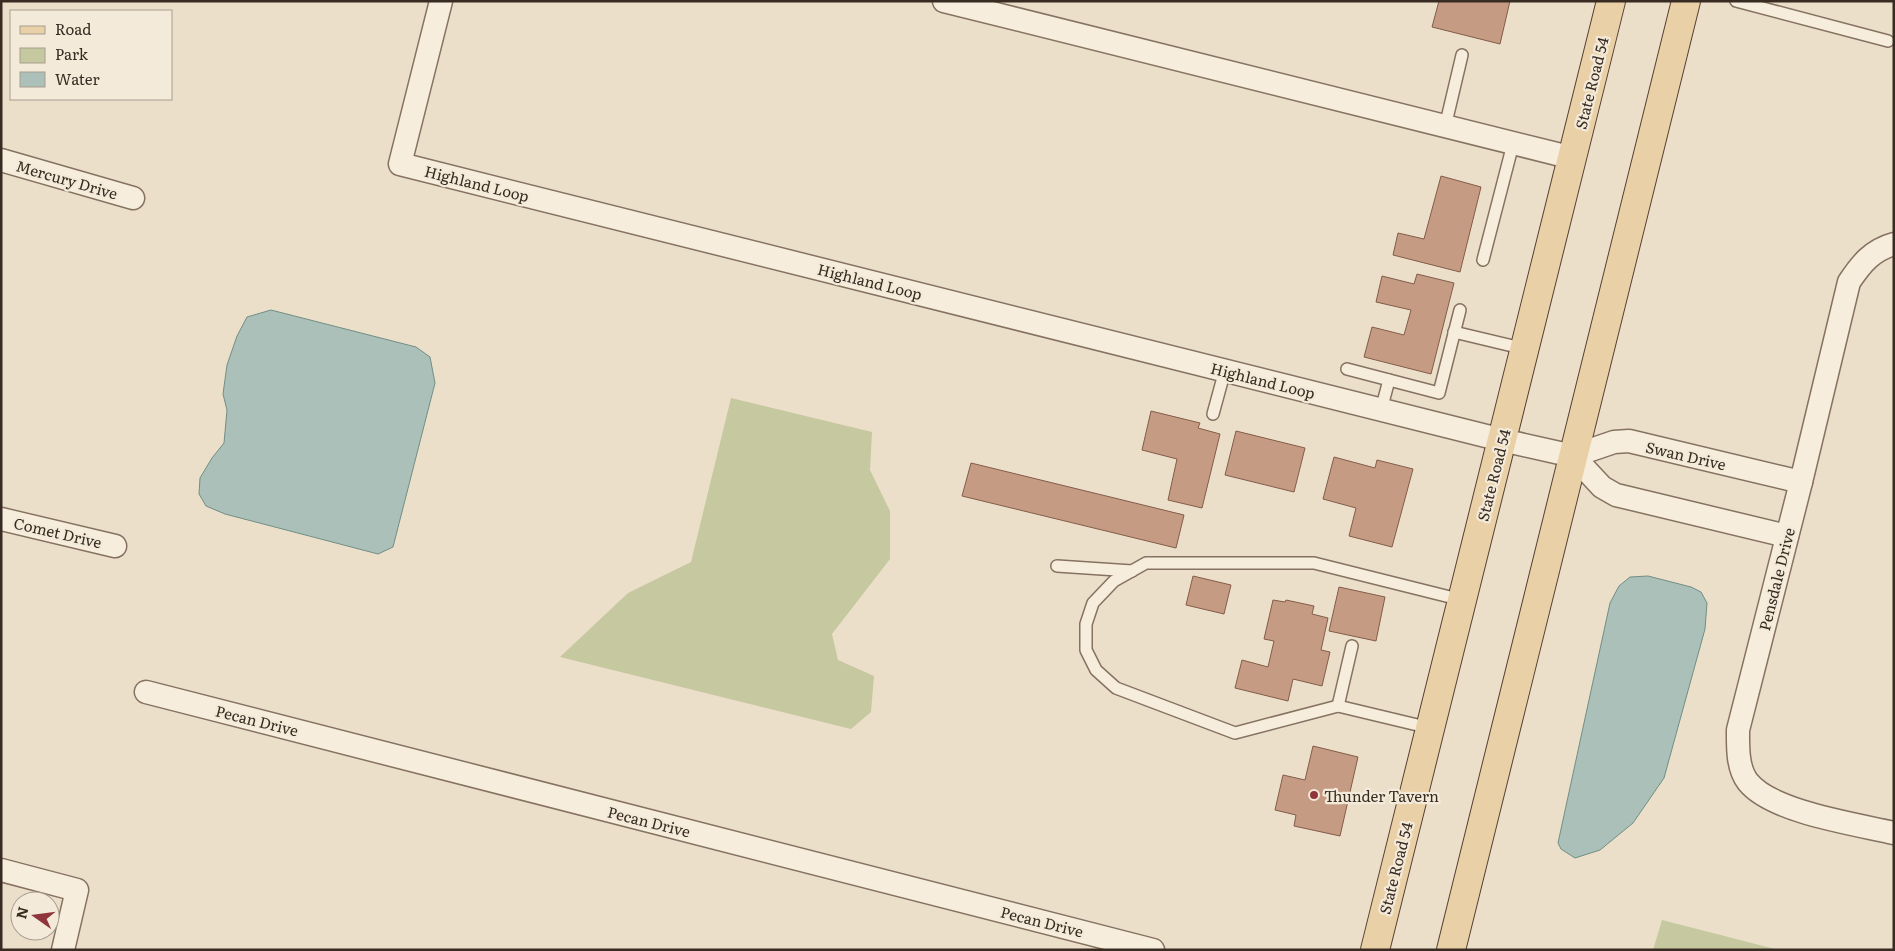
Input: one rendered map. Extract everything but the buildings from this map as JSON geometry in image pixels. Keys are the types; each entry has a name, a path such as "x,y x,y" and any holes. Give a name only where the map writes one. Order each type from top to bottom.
{"main road":[{"name":"State Road 54","path":"1375,950 1611,1"},
{"path":"1451,950 1686,1"}],"street":[{"name":"Highland Loop","path":"441,1 400,164 1502,440"},
{"path":"944,1 1572,158"},
{"name":"Mercury Drive","path":"1,160 133,198"},
{"name":"Pensdale Drive","path":"1894,244 1880,248 1863,262 1849,282 1801,482 1738,730 1739,759 1747,781 1766,797 1788,808 1894,834"},
{"path":"1502,440 1573,456 1602,487 1616,495 1787,536"},
{"name":"Swan Drive","path":"1573,456 1614,442 1629,441 1801,482"},
{"name":"Comet Drive","path":"1,519 115,546"},
{"name":"Pecan Drive","path":"146,692 1153,950"},
{"path":"1,870 77,890 63,950"}],"lane":[{"path":"1736,1 1888,41"},
{"path":"1445,126 1462,55"},
{"path":"1484,260 1514,144"},
{"path":"1347,369 1439,392 1460,310"},
{"path":"1454,332 1524,349"},
{"path":"1213,414 1225,370"},
{"path":"1381,410 1389,380"},
{"path":"1430,728 1338,706 1235,733 1116,688 1096,670 1086,650 1086,624 1092,603 1114,581 1146,563 1314,563 1462,600"},
{"path":"1057,566 1132,571"},
{"path":"1338,706 1352,646"}],"green space":[{"path":"731,398 872,432 870,470 890,511 890,559 832,634 838,660 874,676 871,712 851,729 560,657 628,593 691,562"},
{"path":"1662,920 1779,950 1653,950"}],"water":[{"path":"271,310 416,347 430,357 435,383 393,547 378,554 225,514 206,506 199,494 200,478 224,443 227,410 223,394 227,365 237,336 247,317"},
{"path":"1648,576 1691,587 1701,592 1707,603 1705,629 1664,778 1633,823 1600,850 1575,858 1561,849 1558,843 1610,603 1619,586 1630,577"}],"place":[{"name":"Thunder Tavern","path":"1314,795"}]}
